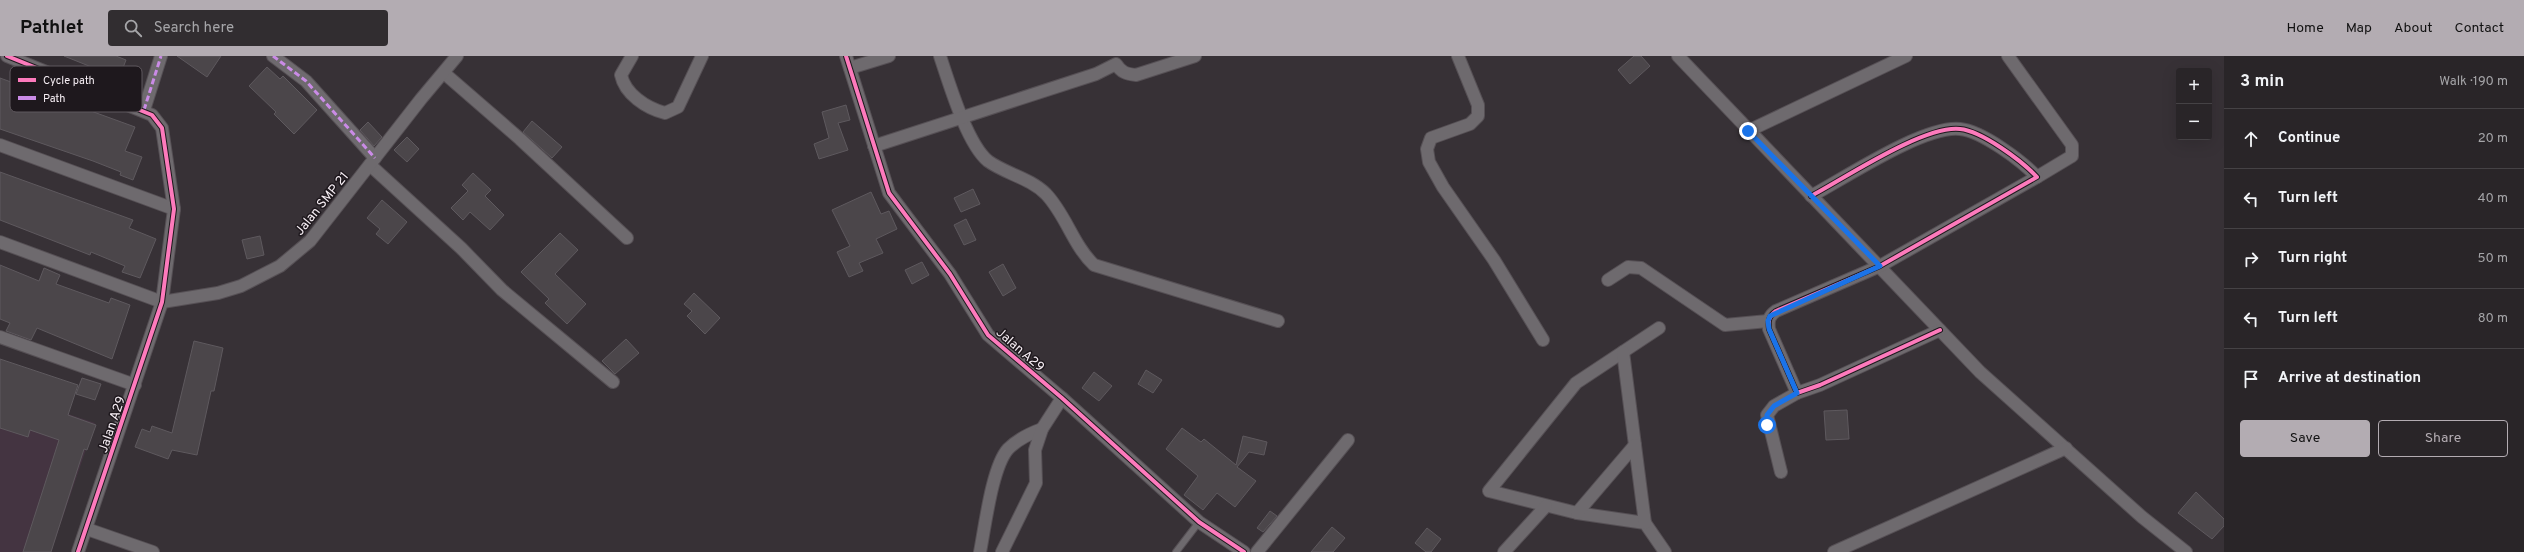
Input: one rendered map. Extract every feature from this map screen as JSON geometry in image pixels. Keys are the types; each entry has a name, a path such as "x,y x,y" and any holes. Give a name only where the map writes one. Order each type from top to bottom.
{"street":[{"name":"Jalan A29","path":"7,56 32,66"},
{"path":"144,110 161,56"},
{"path":"273,56 306,80 372,161 502,290 613,382"},
{"name":"Jalan SMP 21","path":"162,302 218,293 241,286 280,266 310,242 372,161 457,56"},
{"path":"632,56 621,75 623,84 633,96 654,110 665,113 678,107 702,56"},
{"name":"Jalan A29","path":"846,56 888,193 950,274 988,334 1062,398 1199,522 1244,552"},
{"path":"850,68 889,56"},
{"path":"940,56 962,117 980,154 989,162 1033,184 1046,194 1086,258 1094,265 1278,321"},
{"path":"874,146 1096,74 1115,60 1120,71 1127,74 1136,75 1195,56"},
{"path":"1458,56 1478,105 1478,116 1470,124 1431,138 1427,149 1429,162 1443,188 1508,280 1543,340"},
{"path":"1678,56 1748,131 1880,266 1980,372 2142,517 2186,552"},
{"path":"1748,131 1906,56"},
{"path":"1797,393 1769,329 1768,321 1770,316 1776,311 1880,266 2072,156 2072,145 2008,56"},
{"path":"444,72 520,139 627,238"},
{"name":"Jalan A29","path":"78,552 87,529 162,302 174,209 162,128 157,120 144,110"},
{"path":"1811,196 1912,141 1943,130 1960,129 1972,131 2020,160 2037,177"},
{"path":"0,146 174,209"},
{"path":"0,242 162,302"},
{"path":"1608,280 1628,267 1641,268 1725,325 1768,321"},
{"path":"1645,523 1577,514 1489,491 1576,383 1659,328"},
{"path":"1781,472 1767,415 1774,406 1797,393 1820,385 1940,330"},
{"path":"0,337 135,385"},
{"path":"1622,352 1645,523 1665,552"},
{"path":"1002,552 1036,483 1035,450 1042,429 1062,398"},
{"path":"980,552 999,464 1009,449 1031,433 1042,429"},
{"path":"1257,552 1348,440"},
{"path":"1577,514 1635,445"},
{"path":"1834,552 2066,448"},
{"path":"1504,552 1546,506"},
{"path":"87,529 153,552"}],"lane":[{"path":"1176,552 1199,522"}],"shaded area":[{"path":"0,391 95,423 51,552 0,552"}],"building":[{"path":"64,56 116,56 126,60 124,66 89,66"},
{"path":"177,56 221,56 207,77"},
{"path":"1634,56 1641,56 1650,66 1630,84 1618,70"},
{"path":"267,67 280,79 283,76 317,110 294,134 274,114 276,112 249,86"},
{"path":"0,78 10,82 10,112 94,112 135,127 125,151 142,157 133,180 120,175 121,172 93,161 0,129"},
{"path":"846,105 850,120 838,123 848,150 819,159 814,144 829,138 822,112"},
{"path":"532,121 562,147 552,158 523,132"},
{"path":"368,122 382,137 374,146 360,130"},
{"path":"407,137 419,149 407,162 394,150"},
{"path":"0,172 133,220 129,228 156,239 140,278 122,272 125,266 91,252 90,255 0,220"},
{"path":"473,173 491,190 485,196 504,215 490,230 470,212 463,220 451,208 468,191 462,185"},
{"path":"973,189 980,204 961,212 954,198"},
{"path":"871,192 881,214 889,211 897,229 876,239 883,253 859,263 863,271 849,277 837,252 850,246 832,210"},
{"path":"382,200 407,222 388,244 376,234 380,229 367,218"},
{"path":"966,219 976,240 964,245 954,225"},
{"path":"560,233 578,250 555,274 586,304 567,324 545,303 549,299 521,272"},
{"path":"260,236 264,255 247,259 242,240"},
{"path":"922,262 929,275 912,284 905,270"},
{"path":"1003,264 1016,288 1003,296 989,272"},
{"path":"0,265 39,281 44,268 60,275 56,284 109,303 111,298 130,305 112,359 37,328 31,340 6,331 10,323 0,319"},
{"path":"694,293 720,318 705,334 687,316 692,311 684,304"},
{"path":"626,339 639,353 615,374 602,361"},
{"path":"194,341 223,348 214,391 211,391 197,455 172,450 168,459 135,447 142,429 150,432 152,426 172,433"},
{"path":"0,359 78,385 68,415 96,425 87,450 84,449 51,552 23,552 59,440 30,430 28,437 0,428"},
{"path":"1146,370 1162,380 1153,393 1138,384"},
{"path":"1094,372 1112,386 1099,401 1082,388"},
{"path":"82,378 101,384 95,400 76,394"},
{"path":"1847,410 1849,439 1826,440 1824,411"},
{"path":"1182,428 1201,442 1204,439 1236,465 1243,436 1267,442 1264,455 1249,452 1237,467 1256,481 1235,507 1217,493 1203,510 1184,495 1198,476 1166,449"},
{"path":"2196,492 2224,519 2224,526 2212,539 2178,513"},
{"path":"1270,511 1277,516 1263,532 1257,528"},
{"path":"1332,527 1345,538 1333,552 1311,552"},
{"path":"1427,528 1441,539 1431,552 1426,552 1415,543"}],"marked path":[{"path":"144,110 161,56"},
{"path":"273,56 306,81 375,158"}],"cycle path":[{"path":"7,56 32,66"},
{"path":"846,56 889,193 950,274 988,335 1062,398 1199,522 1244,552"},
{"path":"78,552 162,302 174,209 162,128 152,115 142,111"},
{"path":"1811,196 1885,154 1926,135 1945,130 1960,129 1979,135 2012,155 2037,177 1880,266 1776,311 1770,317 1769,323 1769,329 1797,393 1820,385 1940,330"}],"route":[{"path":"1748,131 1880,266 1776,311 1770,316 1768,321 1769,329 1797,393 1774,406 1767,415 1767,425"}]}
